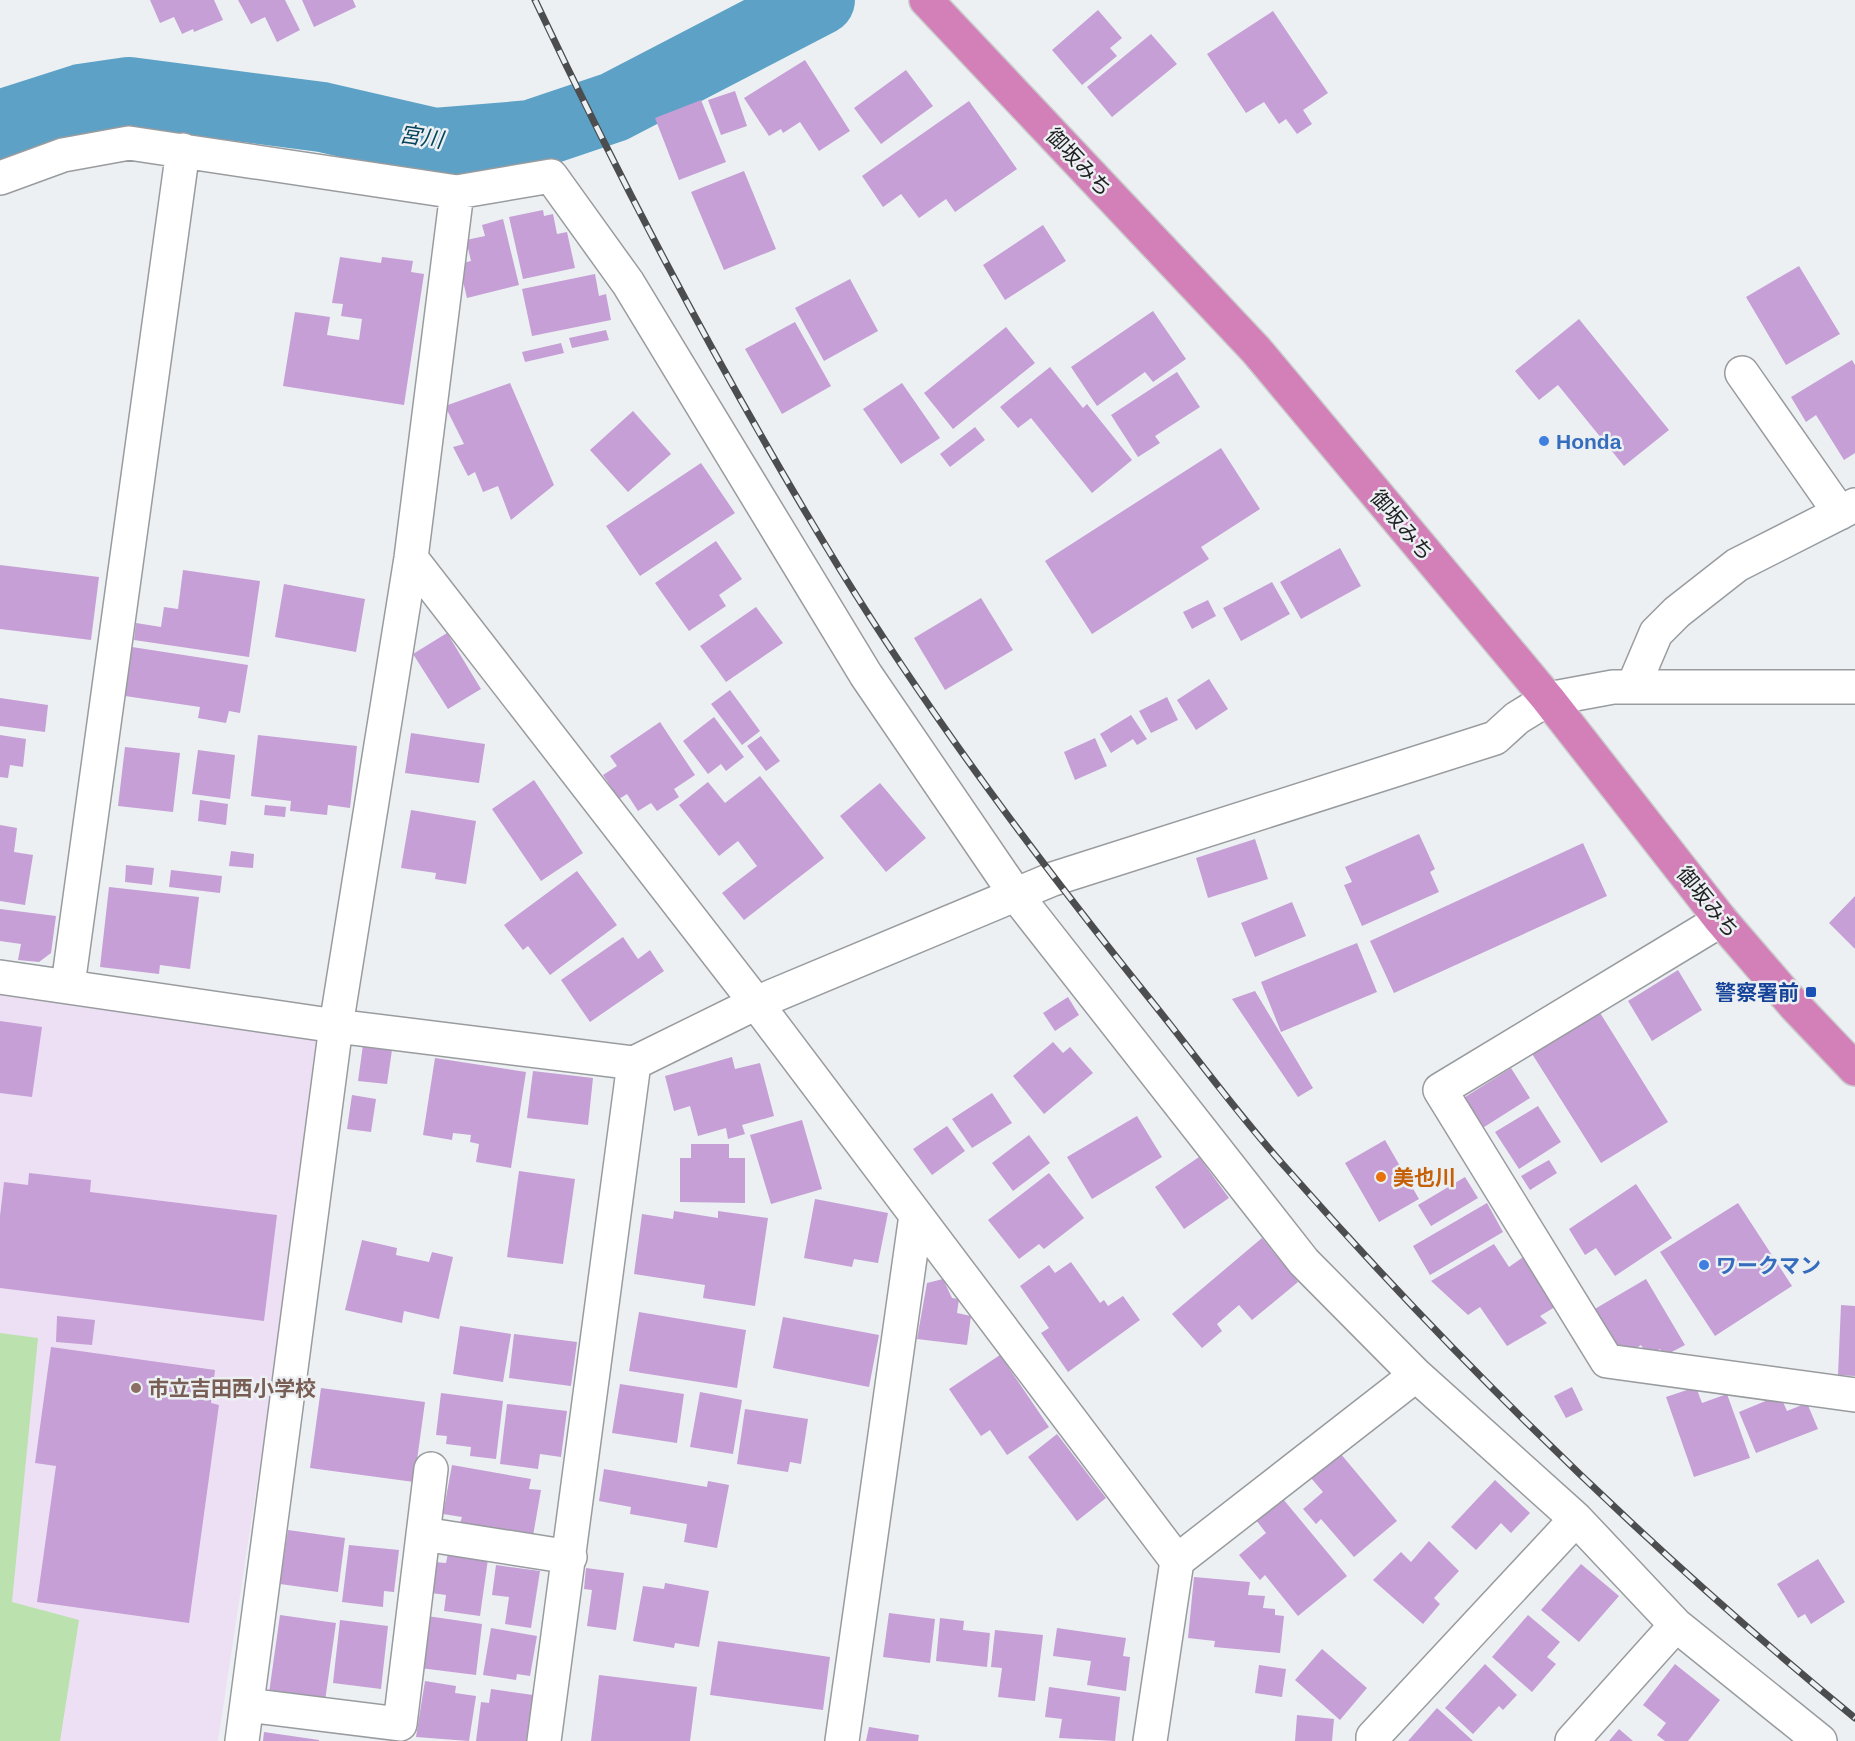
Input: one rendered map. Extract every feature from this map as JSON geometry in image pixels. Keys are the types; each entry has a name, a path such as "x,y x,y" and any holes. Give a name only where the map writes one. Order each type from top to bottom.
{"highway":[{"name":"御坂みち","path":"929,3 1256,350 1548,699 1720,920 1796,1007 1855,1069"}],"street":[{"path":"0,178 63,155 129,143 457,192 551,176 628,282 866,675 1016,896 1304,1262 1416,1375 1576,1519 1676,1625 1820,1741"},
{"path":"68,985 183,150"},
{"path":"242,1741 336,1026 411,558 457,192"},
{"path":"1633,687 1656,633 1677,612 1737,565 1847,509 1742,373"},
{"path":"411,558 756,1003 1177,1561"},
{"path":"0,977 68,985 336,1026 634,1063 756,1003 1053,879 1495,738 1517,718 1548,699 1613,687 1855,687"},
{"path":"1720,920 1440,1090 1607,1361 1855,1395"},
{"path":"544,1741 634,1063"},
{"path":"842,1741 916,1215"},
{"path":"1150,1741 1177,1561 1416,1375"},
{"path":"247,1706 400,1724 431,1469"},
{"path":"1373,1741 1373,1737 1576,1519"},
{"path":"423,1534 570,1557"},
{"path":"1572,1741 1676,1625"}],"shaded area":[{"name":"市立吉田西小学校","path":"0,992 325,1035 218,1741 0,1741"}],"green space":[{"path":"0,1333 38,1338 12,1602 79,1620 60,1741 0,1741"}],"building":[{"path":"150,0 214,0 223,20 194,32 193,29 182,34 174,17 160,23"},
{"path":"238,0 285,0 300,30 277,42 265,17 251,24"},
{"path":"302,0 353,0 356,7 314,27"},
{"path":"1098,10 1122,38 1110,48 1117,56 1082,85 1052,50"},
{"path":"1273,11 1328,93 1303,110 1312,124 1297,134 1286,119 1279,124 1264,102 1246,113 1207,54"},
{"path":"1151,34 1177,64 1112,117 1087,87"},
{"path":"805,60 850,131 819,151 800,122 783,133 781,129 769,136 744,98"},
{"path":"906,70 933,106 881,144 854,108"},
{"path":"735,91 747,126 721,135 708,100"},
{"path":"701,100 726,162 679,180 655,118"},
{"path":"969,101 1017,169 955,212 946,199 919,218 901,194 883,207 862,176"},
{"path":"744,171 776,249 724,270 691,192"},
{"path":"543,210 544,216 553,214 557,234 567,232 575,268 523,279 509,217"},
{"path":"503,219 519,285 467,298 459,264 471,261 466,240 485,236 482,225"},
{"path":"1043,225 1066,261 1005,300 983,265"},
{"path":"340,257 381,263 382,257 413,261 411,272 424,274 404,405 283,386 295,312 330,317 327,335 359,340 362,319 341,316 343,304 332,303"},
{"path":"1799,266 1840,334 1786,365 1746,297"},
{"path":"595,274 599,296 606,294 611,320 532,336 522,289"},
{"path":"850,279 878,331 824,361 795,308"},
{"path":"1153,311 1186,359 1153,382 1145,372 1097,406 1071,367"},
{"path":"1579,319 1669,430 1624,466 1558,385 1539,400 1515,371"},
{"path":"795,322 831,386 782,414 745,349"},
{"path":"1006,327 1035,363 953,429 924,393"},
{"path":"606,330 609,340 572,348 569,338"},
{"path":"561,343 564,353 525,362 522,352"},
{"path":"1852,360 1855,365 1855,453 1844,460 1816,415 1806,422 1791,397"},
{"path":"1050,367 1083,408 1087,404 1132,460 1092,493 1031,418 1018,428 1000,407"},
{"path":"1177,372 1200,407 1155,436 1160,443 1138,457 1111,415"},
{"path":"510,383 554,485 511,520 498,486 483,492 475,472 468,476 453,447 464,444 445,406"},
{"path":"902,383 940,438 901,464 863,409"},
{"path":"633,411 671,454 628,492 590,450"},
{"path":"975,427 985,440 950,467 940,454"},
{"path":"1221,448 1260,509 1201,547 1209,559 1092,634 1045,561"},
{"path":"701,463 735,513 640,576 606,526"},
{"path":"716,541 742,579 719,595 726,606 689,631 655,583"},
{"path":"1340,548 1361,586 1301,619 1280,582"},
{"path":"0,565 99,577 91,640 0,629"},
{"path":"183,570 260,581 249,657 134,640 136,623 161,627 164,607 178,609"},
{"path":"1272,582 1290,614 1241,641 1223,608"},
{"path":"284,584 365,599 356,652 275,637"},
{"path":"981,598 1013,650 945,690 914,638"},
{"path":"1208,600 1216,616 1192,629 1183,612"},
{"path":"756,607 783,643 726,682 700,646"},
{"path":"447,633 481,689 448,709 413,654"},
{"path":"132,647 248,665 240,713 229,711 226,723 198,718 200,707 125,696"},
{"path":"1209,679 1228,709 1196,730 1177,700"},
{"path":"730,690 760,731 742,745 711,704"},
{"path":"1167,697 1178,720 1151,733 1139,711"},
{"path":"0,698 48,705 45,732 0,726"},
{"path":"1131,715 1147,739 1137,745 1133,739 1111,753 1100,734"},
{"path":"714,717 744,757 726,771 721,764 708,774 683,741"},
{"path":"660,722 695,775 674,789 679,797 657,811 651,803 638,811 627,794 619,799 603,775 617,766 610,756"},
{"path":"411,733 485,744 479,783 405,773"},
{"path":"0,735 26,739 23,767 10,765 8,778 0,777"},
{"path":"258,735 357,746 350,808 328,805 327,815 290,811 291,801 251,796"},
{"path":"761,736 780,761 766,771 747,746"},
{"path":"1095,738 1107,766 1075,780 1064,752"},
{"path":"125,747 180,753 173,812 118,806"},
{"path":"198,750 235,755 230,799 192,794"},
{"path":"760,776 824,858 744,920 722,893 757,866 738,841 719,856 679,805 708,782 725,803"},
{"path":"534,780 583,853 541,881 492,809"},
{"path":"880,783 926,838 886,872 840,816"},
{"path":"200,800 228,804 226,825 198,821"},
{"path":"265,805 286,807 285,817 264,815"},
{"path":"411,810 476,821 466,884 435,879 436,873 401,868"},
{"path":"0,825 17,828 14,852 33,855 25,905 0,901"},
{"path":"1419,834 1435,869 1430,872 1439,892 1362,926 1344,885 1352,882 1345,867"},
{"path":"1255,839 1268,879 1208,898 1196,858"},
{"path":"1583,843 1607,896 1394,993 1370,941"},
{"path":"231,851 254,854 253,868 229,866"},
{"path":"126,865 154,868 152,885 125,882"},
{"path":"171,870 222,876 220,893 169,887"},
{"path":"577,871 617,925 550,975 528,946 523,950 504,925"},
{"path":"109,887 199,897 190,969 160,965 159,974 100,967"},
{"path":"1855,896 1855,949 1829,923"},
{"path":"1292,902 1306,936 1255,957 1241,923"},
{"path":"0,909 56,916 51,953 39,962 18,960 21,944 0,941"},
{"path":"623,937 638,959 650,950 664,971 590,1022 561,980"},
{"path":"1357,943 1377,992 1281,1032 1261,982"},
{"path":"1678,970 1702,1010 1652,1041 1628,1001"},
{"path":"1255,991 1313,1088 1298,1097 1232,999"},
{"path":"1068,997 1079,1015 1055,1031 1043,1013"},
{"path":"1597,1008 1668,1122 1601,1163 1529,1049"},
{"path":"0,1021 42,1027 32,1097 0,1093"},
{"path":"1053,1042 1063,1053 1070,1047 1093,1073 1044,1114 1013,1076"},
{"path":"363,1045 392,1050 387,1084 358,1081"},
{"path":"732,1057 735,1069 760,1063 774,1116 742,1125 745,1134 728,1139 726,1128 698,1136 690,1106 674,1111 665,1076"},
{"path":"435,1058 526,1072 511,1168 476,1162 479,1144 470,1142 471,1135 453,1133 452,1140 423,1135"},
{"path":"1511,1068 1530,1098 1481,1129 1462,1099"},
{"path":"533,1071 593,1078 588,1125 527,1118"},
{"path":"992,1093 1012,1123 972,1148 952,1119"},
{"path":"352,1095 376,1099 371,1132 347,1129"},
{"path":"1538,1106 1561,1142 1519,1169 1495,1132"},
{"path":"1137,1116 1162,1157 1092,1199 1067,1157"},
{"path":"802,1120 822,1189 771,1204 750,1135"},
{"path":"947,1126 965,1151 932,1175 913,1149"},
{"path":"1029,1135 1050,1163 1013,1191 992,1163"},
{"path":"1385,1140 1419,1199 1379,1222 1345,1163"},
{"path":"691,1144 729,1144 729,1158 745,1158 745,1203 680,1202 680,1158 691,1158"},
{"path":"1199,1157 1229,1198 1184,1229 1155,1187"},
{"path":"1549,1160 1557,1173 1530,1190 1521,1176"},
{"path":"519,1171 575,1179 563,1264 507,1257"},
{"path":"29,1173 91,1180 90,1192 277,1215 264,1321 0,1288 0,1216 4,1182 28,1185"},
{"path":"1049,1173 1084,1218 1044,1249 1039,1244 1019,1259 988,1220"},
{"path":"1465,1177 1478,1198 1431,1226 1418,1205"},
{"path":"1636,1184 1672,1238 1615,1276 1596,1248 1585,1255 1569,1229"},
{"path":"815,1199 888,1213 878,1263 854,1259 852,1267 804,1258"},
{"path":"1487,1203 1503,1232 1430,1275 1413,1246"},
{"path":"1738,1203 1792,1286 1715,1336 1660,1252"},
{"path":"674,1211 718,1218 718,1211 768,1218 755,1306 703,1298 705,1285 634,1274 642,1214 673,1219"},
{"path":"1262,1238 1298,1282 1252,1320 1239,1305 1217,1324 1222,1331 1202,1348 1172,1314"},
{"path":"362,1240 397,1248 396,1255 429,1262 432,1252 453,1257 439,1319 404,1311 402,1323 345,1310"},
{"path":"1494,1244 1509,1267 1529,1253 1560,1304 1540,1316 1547,1323 1507,1346 1480,1307 1468,1315 1431,1281"},
{"path":"1071,1262 1100,1303 1104,1300 1108,1306 1123,1296 1140,1320 1068,1372 1041,1333 1049,1328 1020,1286 1049,1265 1055,1273"},
{"path":"943,1279 952,1298 959,1299 957,1313 971,1316 967,1345 917,1339 927,1283"},
{"path":"1646,1279 1685,1345 1664,1356 1660,1349 1648,1356 1641,1345 1622,1357 1593,1310"},
{"path":"1841,1305 1855,1306 1855,1376 1838,1375"},
{"path":"639,1312 746,1330 737,1388 629,1371"},
{"path":"57,1316 95,1320 92,1345 56,1342"},
{"path":"783,1317 879,1335 869,1387 773,1368"},
{"path":"460,1326 511,1334 503,1382 453,1374"},
{"path":"514,1334 577,1342 571,1386 509,1378"},
{"path":"51,1347 215,1370 211,1403 219,1405 189,1623 37,1602 56,1466 35,1463"},
{"path":"1000,1355 1049,1427 1007,1455 990,1430 981,1436 949,1389"},
{"path":"620,1384 684,1394 677,1443 612,1433"},
{"path":"1572,1387 1583,1410 1566,1418 1554,1396"},
{"path":"1696,1387 1702,1403 1727,1394 1750,1458 1694,1477 1666,1397"},
{"path":"321,1388 425,1402 414,1482 310,1468"},
{"path":"700,1392 742,1400 733,1454 690,1447"},
{"path":"441,1393 503,1401 496,1459 470,1456 471,1447 446,1444 447,1436 436,1435"},
{"path":"1780,1395 1787,1411 1807,1403 1818,1429 1756,1453 1739,1412"},
{"path":"507,1404 567,1411 561,1457 540,1454 538,1469 500,1464"},
{"path":"745,1409 808,1419 801,1464 790,1462 788,1472 737,1464"},
{"path":"1057,1434 1106,1498 1077,1521 1028,1457"},
{"path":"1340,1453 1397,1521 1354,1557 1321,1519 1316,1524 1303,1509 1323,1492 1311,1478"},
{"path":"452,1465 531,1479 529,1489 541,1490 533,1536 460,1523 462,1517 443,1514"},
{"path":"604,1469 707,1487 708,1481 729,1485 717,1548 684,1542 687,1524 630,1514 631,1507 599,1501"},
{"path":"1495,1480 1530,1513 1511,1533 1501,1523 1476,1550 1451,1527"},
{"path":"1283,1499 1347,1576 1298,1616 1265,1575 1260,1580 1239,1555 1266,1533 1256,1520"},
{"path":"288,1530 345,1538 338,1592 280,1584"},
{"path":"1429,1541 1459,1571 1434,1598 1440,1604 1423,1624 1373,1580 1401,1552 1411,1562"},
{"path":"349,1545 399,1550 394,1592 384,1591 383,1607 342,1602"},
{"path":"448,1553 488,1559 480,1616 444,1611 446,1595 431,1593 435,1562 446,1563"},
{"path":"1818,1559 1845,1602 1811,1624 1805,1614 1798,1618 1777,1584"},
{"path":"1581,1564 1619,1596 1579,1642 1541,1610"},
{"path":"496,1565 540,1571 531,1628 505,1624 509,1597 492,1595"},
{"path":"586,1568 624,1573 616,1630 587,1626 592,1590 584,1589"},
{"path":"1194,1577 1250,1582 1248,1595 1265,1596 1263,1608 1275,1609 1275,1615 1284,1616 1280,1653 1214,1647 1215,1641 1188,1638"},
{"path":"665,1583 709,1591 699,1647 675,1643 674,1648 633,1641 643,1586 664,1589"},
{"path":"889,1613 935,1619 930,1663 883,1657"},
{"path":"280,1615 336,1623 325,1701 269,1693"},
{"path":"1528,1615 1560,1642 1547,1657 1556,1664 1532,1692 1492,1657"},
{"path":"427,1616 482,1624 476,1675 420,1668"},
{"path":"940,1618 964,1621 963,1630 990,1633 987,1667 936,1661"},
{"path":"340,1620 388,1626 381,1689 333,1683"},
{"path":"491,1628 537,1636 530,1676 517,1674 516,1680 483,1675"},
{"path":"1057,1628 1126,1638 1123,1656 1130,1657 1126,1691 1087,1685 1091,1661 1053,1656"},
{"path":"995,1630 1043,1635 1035,1701 998,1697 1002,1668 991,1667"},
{"path":"718,1641 830,1657 823,1710 710,1695"},
{"path":"1322,1649 1367,1688 1340,1720 1295,1680"},
{"path":"1485,1664 1517,1695 1503,1710 1499,1706 1473,1734 1445,1708"},
{"path":"1675,1664 1720,1700 1688,1741 1665,1741 1657,1735 1666,1723 1643,1705"},
{"path":"1259,1665 1286,1669 1282,1697 1255,1693"},
{"path":"599,1675 697,1687 690,1741 591,1741"},
{"path":"425,1681 456,1686 455,1693 476,1696 469,1741 416,1737"},
{"path":"1049,1687 1120,1697 1115,1741 1059,1738 1062,1719 1045,1717"},
{"path":"491,1689 533,1695 526,1741 476,1741 481,1702 489,1703"},
{"path":"1437,1708 1473,1741 1408,1741"},
{"path":"1297,1715 1334,1719 1332,1741 1295,1741"},
{"path":"869,1727 919,1735 918,1741 866,1741"},
{"path":"1619,1729 1633,1741 1609,1741"},
{"path":"264,1732 319,1740 319,1741 263,1741"}],"waterway":[{"name":"宮川","path":"0,125 81,99 129,92 322,117 435,143 531,135 614,107 820,0"}],"railway":[{"path":"535,0 642,218 758,431 799,501 912,681 988,789 1067,894 1251,1128 1420,1314 1560,1455 1632,1523 1779,1655 1855,1718"}],"place":[{"name":"Honda","path":"1544,441"},
{"name":"警察署前","path":"1811,992"},
{"name":"美也川","path":"1381,1177"},
{"name":"ワークマン","path":"1704,1265"},
{"name":"市立吉田西小学校","path":"136,1388"}]}
